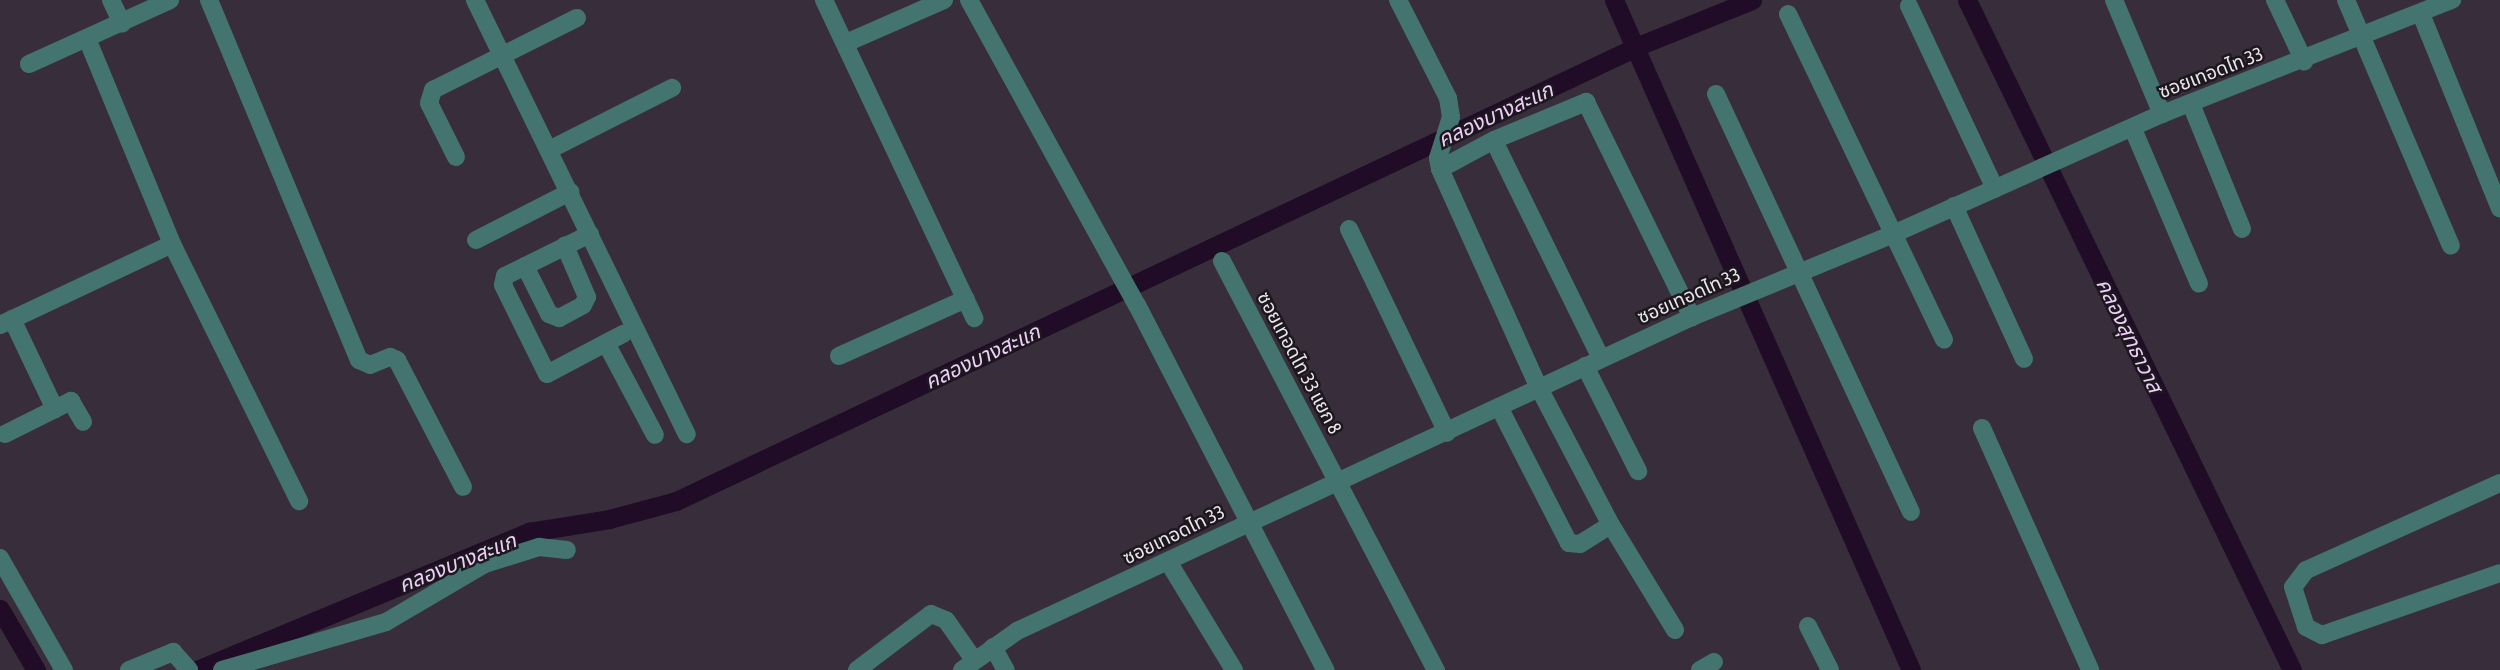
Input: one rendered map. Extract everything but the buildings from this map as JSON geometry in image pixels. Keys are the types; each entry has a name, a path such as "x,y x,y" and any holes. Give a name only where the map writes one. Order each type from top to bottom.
{"street":[{"path":"111,0 122,23"},
{"path":"29,64 88,41 170,0"},
{"path":"209,0 359,360 370,365 390,357 397,360 463,487"},
{"path":"475,0 687,434"},
{"path":"824,0 974,318"},
{"path":"846,43 944,0"},
{"path":"969,0 1137,305 1246,523 1325,670"},
{"path":"1398,0 1448,98 1451,117 1439,163 1539,388 1611,526 1675,630"},
{"path":"2114,0 2162,114"},
{"path":"2275,0 2304,61"},
{"path":"2346,0 2451,246"},
{"name":"ซอยเทอดไท 33","path":"968,665 1017,631 1169,563 1246,523 1339,484 1692,317 1891,235 2162,114 2364,38 2452,0"},
{"path":"1909,6 1995,189"},
{"path":"1788,14 1891,235 1944,340"},
{"path":"2421,14 2500,209"},
{"path":"456,157 430,95 441,84 577,18"},
{"path":"88,41 173,244 299,501"},
{"path":"549,150 671,88"},
{"path":"1716,94 1911,512"},
{"path":"1439,163 1586,102 1692,317"},
{"path":"2191,104 2242,229"},
{"path":"2133,129 2199,284"},
{"path":"1494,141 1593,362 1638,471"},
{"path":"476,240 570,192"},
{"path":"1954,206 2024,359"},
{"path":"1349,229 1447,433"},
{"path":"590,234 505,276 503,285 545,372 550,374 623,334"},
{"path":"55,409 6,322 173,244"},
{"path":"524,266 549,314 559,318 583,305 587,297 565,246"},
{"name":"ซอยเทอดไท 33 แยก 8","path":"1222,261 1436,670"},
{"path":"839,356 966,299"},
{"path":"606,343 655,435"},
{"path":"5,434 74,402 83,422"},
{"path":"1499,407 1569,543 1580,544 1611,526"},
{"path":"1982,428 2090,670"},
{"path":"2500,483 2306,570 2293,587 2309,631 2325,635 2500,573"},
{"path":"222,670 386,622 485,564 540,547 567,551"},
{"path":"0,558 64,670"},
{"path":"1169,563 1234,670"},
{"path":"857,670 931,614 946,620 968,665"},
{"path":"1808,626 1830,670"},
{"path":"993,647 1006,670"},
{"path":"129,670 173,652 179,654 189,670"}],"waterway":[{"path":"1614,0 1911,670"},
{"name":"คลองบางสะแก","path":"197,670 529,532 609,519 676,501 1638,46 1752,0"},
{"name":"คลองสุทธาวาส","path":"1967,0 2292,670"},
{"path":"0,609 36,670"}]}
